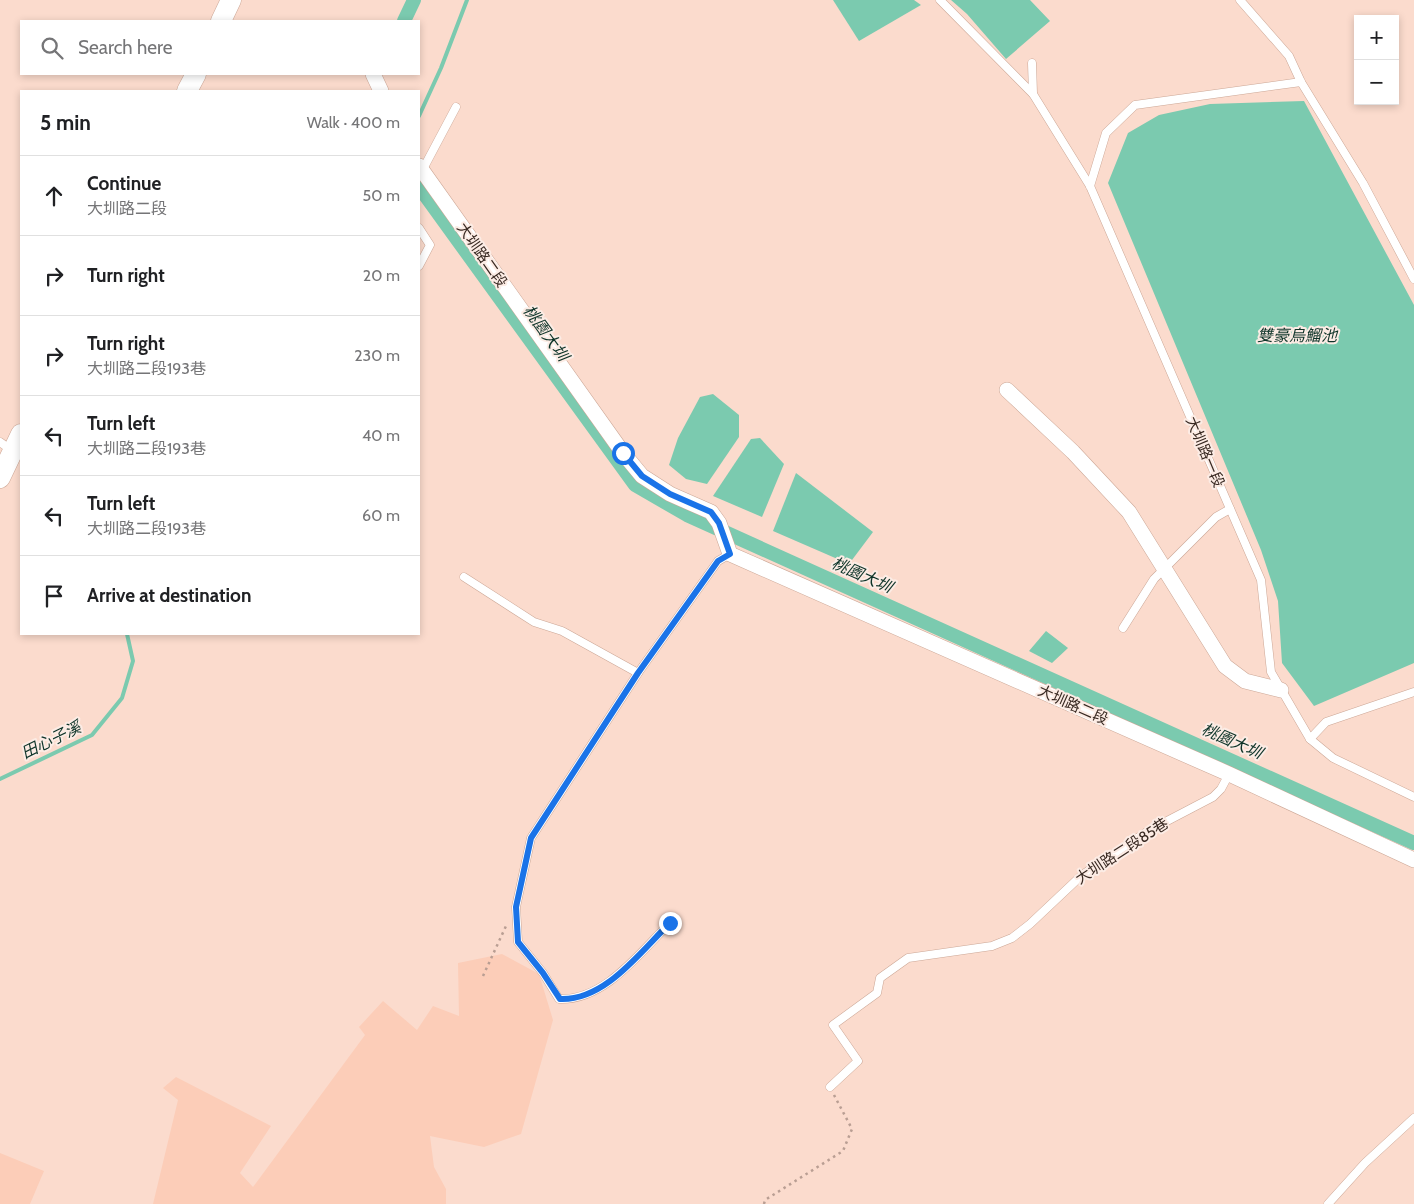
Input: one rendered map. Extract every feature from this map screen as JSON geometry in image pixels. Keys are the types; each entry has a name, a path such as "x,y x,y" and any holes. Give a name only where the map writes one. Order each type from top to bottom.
{"main road":[{"path":"222,20 232,0"},
{"path":"188,90 195,75"},
{"path":"0,478 11,442"}],"street":[{"path":"373,75 381,90"},
{"name":"大圳路二段","path":"420,168 642,476 670,494 711,512 719,523 730,554 1229,774 1414,860"},
{"path":"1007,390 1073,452 1130,512 1225,666 1245,681 1282,690"}],"lane":[{"path":"940,0 1033,94"},
{"path":"1240,0 1289,56 1301,82 1362,184 1414,280"},
{"name":"大圳路一段","path":"1032,62 1033,94 1090,186 1261,580 1271,672 1310,739 1333,758 1414,797"},
{"path":"1090,186 1106,133 1135,105 1301,82"},
{"path":"420,168 456,107"},
{"path":"420,229 430,244 420,264"},
{"path":"1124,628 1154,579 1216,517 1230,509"},
{"path":"670,923 618,974 591,994 572,999 560,999 543,973 518,942 516,907 531,838 638,673 718,561 730,554"},
{"path":"464,577 534,622 562,631 638,673"},
{"path":"1310,739 1326,722 1414,692"},
{"name":"大圳路二段85巷","path":"830,1087 858,1061 833,1024 877,993 880,978 908,958 992,946 1012,938 1030,924 1082,875 1148,830 1213,797 1221,789 1229,774"},
{"path":"1328,1204 1365,1162 1414,1118"}],"path":[{"path":"483,976 516,907"},
{"path":"764,1204 765,1200 843,1151 852,1129 830,1087"}],"shaded area":[{"path":"502,954 539,974 553,1020 521,1134 484,1147 430,1136 434,1167 446,1189 446,1204 153,1204 178,1100 163,1088 176,1077 271,1126 240,1173 253,1187 365,1035 359,1027 383,1001 417,1030 433,1006 459,1016 458,963"},
{"path":"0,1153 44,1171 30,1204 0,1204"}],"water":[{"path":"833,0 914,0 921,5 859,41"},
{"path":"951,0 1030,0 1050,21 1006,59 967,14"},
{"name":"雙豪烏鰡池","path":"1304,101 1414,305 1414,663 1314,706 1282,663 1278,601 1261,550 1108,183 1128,133 1159,115 1210,104"},
{"path":"713,394 739,415 739,437 707,484 686,479 669,465 678,438 700,397"},
{"path":"760,438 784,464 762,517 713,496 751,439"},
{"path":"796,473 873,532 849,564 773,531"},
{"path":"1046,631 1068,648 1052,663 1029,651"}],"waterway":[{"name":"桃園大圳","path":"404,20 414,0"},
{"name":"田心子溪","path":"420,114 441,68 467,0"},
{"name":"桃園大圳","path":"420,188 635,485 687,515 1414,843"},
{"name":"田心子溪","path":"0,779 92,735 122,698 133,661 127,635"}],"route":[{"path":"623,453 642,476 670,494 711,512 719,523 724,542 730,554 718,561 638,673 531,838 516,907 518,942 543,973 560,999 572,999 591,994 618,974 670,923"}]}
